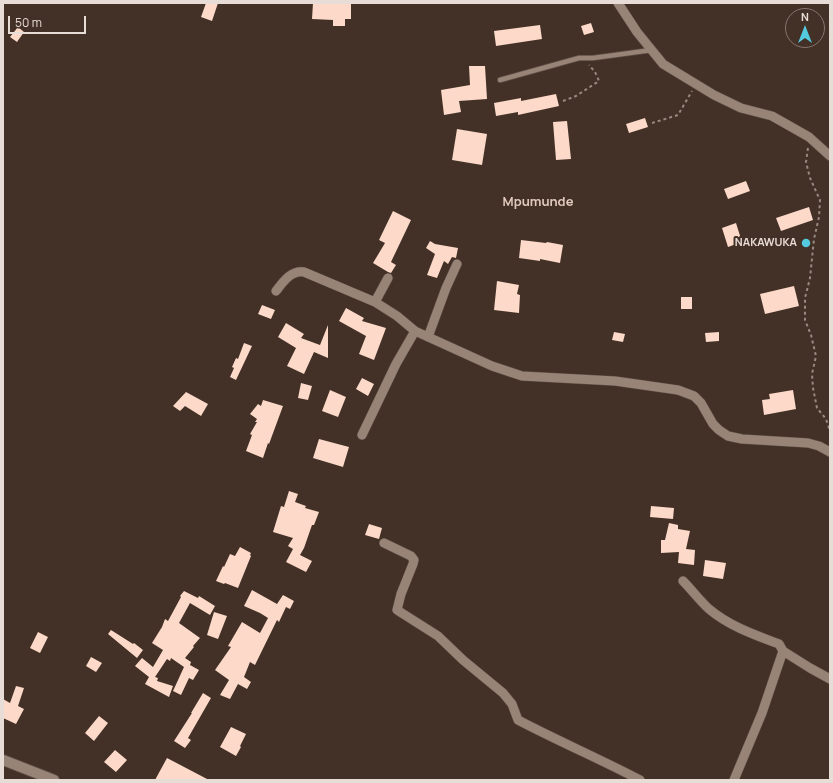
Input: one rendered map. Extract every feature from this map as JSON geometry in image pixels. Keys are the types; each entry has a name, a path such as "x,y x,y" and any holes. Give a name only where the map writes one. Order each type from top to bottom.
{"street":[{"path":"618,3 637,32 663,64 714,95 741,108 772,116 809,137 830,156"},
{"path":"428,337 441,300 457,264"},
{"path":"276,291 287,278 299,271 304,272 375,302 415,330 492,366 522,376 615,381 678,390 694,396 702,403 713,424 718,430 728,436 742,439 808,443 819,446 830,452"},
{"path":"375,302 388,278"},
{"path":"362,435 396,364 415,330"},
{"path":"384,542 411,556 414,560 401,594 397,610 438,636 463,660 503,693 512,704 518,720 640,780"},
{"path":"683,581 709,609 732,625 779,644 783,651 830,679"},
{"path":"734,780 762,713 783,651"},
{"path":"3,760 54,780"}],"lane":[{"path":"500,80 579,58 593,58 652,50"}],"path":[{"path":"563,101 576,96 599,82 595,72 584,58"},
{"path":"652,123 678,115 696,84"},
{"path":"809,137 806,162 810,178 820,200 810,278 805,298 805,320 811,335 816,356 812,374 817,408 826,418 830,431"}],"building":[{"path":"206,3 218,3 212,21 201,17"},
{"path":"313,3 351,3 351,19 345,19 345,26 333,26 333,20 312,19"},
{"path":"591,23 594,32 584,35 581,26"},
{"path":"540,25 542,39 496,46 494,31"},
{"path":"18,27 24,32 17,42 10,37"},
{"path":"469,66 485,66 487,99 459,101 461,112 444,115 441,90 470,85"},
{"path":"556,94 559,106 518,115 518,112 496,116 494,103 521,98 521,101"},
{"path":"645,118 648,127 629,133 626,124"},
{"path":"567,121 571,159 556,160 553,122"},
{"path":"457,129 487,134 482,165 452,160"},
{"path":"746,181 750,191 728,199 724,189"},
{"path":"809,207 813,220 781,231 776,218"},
{"path":"393,211 411,220 391,262 396,265 391,273 373,263 385,243 379,240"},
{"path":"736,223 742,242 728,247 722,228"},
{"path":"521,240 563,245 560,263 540,259 540,261 519,258"},
{"path":"430,241 435,244 458,248 456,258 452,257 448,264 444,261 437,278 427,275 435,254 426,248"},
{"path":"497,281 519,285 517,294 520,295 519,313 494,310"},
{"path":"794,286 799,306 765,314 760,294"},
{"path":"681,297 692,297 692,309 681,309"},
{"path":"262,305 275,310 271,319 258,314"},
{"path":"346,308 364,318 362,321 386,328 374,360 359,354 366,336 339,321"},
{"path":"286,323 304,334 301,338 320,345 328,325 328,358 314,352 304,374 287,366 296,348 278,337"},
{"path":"614,332 625,334 623,342 612,340"},
{"path":"719,332 719,341 706,342 705,333"},
{"path":"244,343 252,346 236,380 230,377 234,368 232,367 236,358 238,359"},
{"path":"362,378 374,384 368,396 356,389"},
{"path":"301,383 312,386 308,400 298,398"},
{"path":"330,390 346,397 338,417 322,411"},
{"path":"793,390 796,409 764,415 762,400 770,399 769,394"},
{"path":"186,392 208,404 201,416 185,406 180,411 173,406"},
{"path":"263,400 283,406 263,458 246,451 252,435 250,434 257,422 255,422 257,419 250,414 258,404 261,406"},
{"path":"319,439 349,447 343,467 313,458"},
{"path":"289,491 298,494 295,502 306,506 305,508 319,512 300,555 312,561 306,572 286,562 293,549 288,546 293,538 273,532 281,506 284,507"},
{"path":"651,506 674,508 673,519 650,517"},
{"path":"669,523 678,525 678,529 690,531 686,549 695,550 694,565 678,563 679,552 661,553 661,540 665,540"},
{"path":"369,524 382,528 379,539 365,535"},
{"path":"240,547 251,553 251,556 238,588 216,581 230,554 235,556"},
{"path":"705,560 726,563 723,579 703,576"},
{"path":"252,590 277,604 283,595 294,601 290,609 286,607 279,622 277,620 255,665 250,662 244,677 251,682 247,689 238,684 230,699 220,695 229,680 215,670 231,647 228,646 242,622 260,633 268,618 244,606"},
{"path":"184,591 198,598 199,596 215,606 210,615 190,603 179,623 200,638 185,658 191,662 190,665 199,670 193,680 189,678 181,695 173,691 184,667 171,658 170,661 167,659 155,677 158,678 157,681 173,686 169,697 145,684 149,677 135,666 142,658 153,667 163,650 152,643 165,619 168,621"},
{"path":"214,612 227,616 218,639 207,635"},
{"path":"111,630 143,650 137,658 108,634"},
{"path":"38,632 48,637 40,653 30,648"},
{"path":"91,657 102,663 96,672 86,666"},
{"path":"16,686 24,688 18,706 24,709 16,724 3,718 3,699 10,703"},
{"path":"203,693 211,698 188,738 191,740 185,748 174,741"},
{"path":"99,716 108,723 94,741 85,733"},
{"path":"231,727 246,734 236,756 220,747"},
{"path":"115,750 127,760 116,772 104,762"},
{"path":"167,758 209,780 155,780"}],"place":[{"name":"NAKAWUKA","path":"806,243"}],"district":[{"name":"Mpumunde","path":"538,202"}]}
